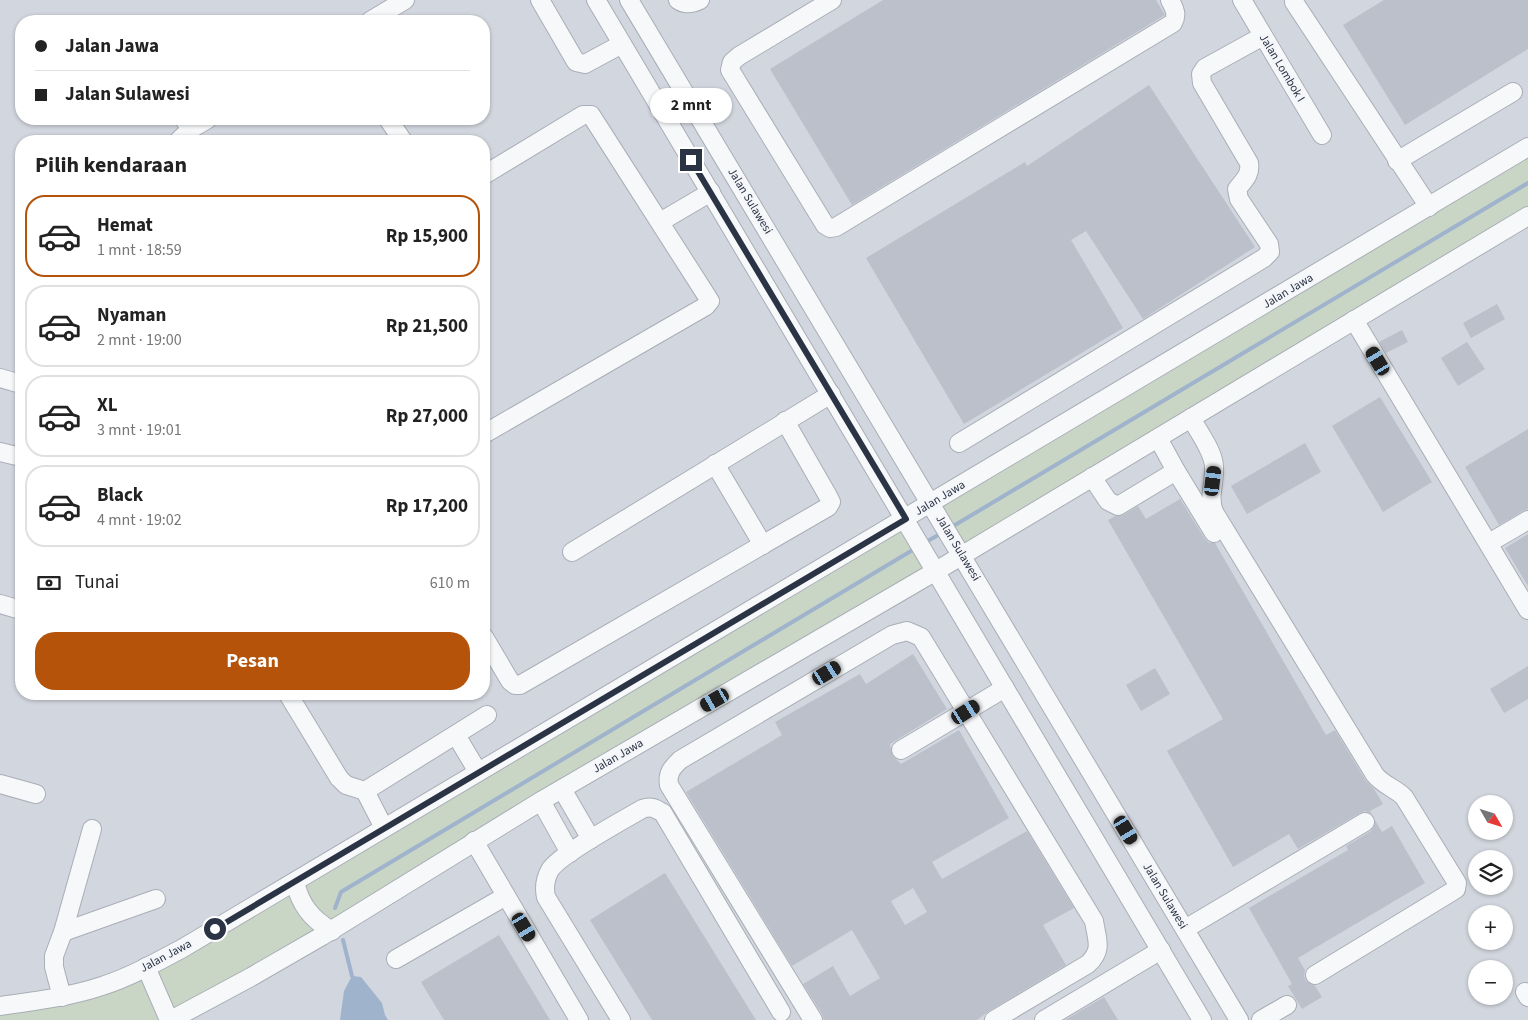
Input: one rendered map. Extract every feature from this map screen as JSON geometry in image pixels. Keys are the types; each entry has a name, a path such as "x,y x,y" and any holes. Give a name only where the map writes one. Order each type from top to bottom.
{"street":[{"path":"380,15 405,0"},
{"path":"540,0 576,62 579,64 585,64 622,44"},
{"path":"596,0 1202,1020"},
{"name":"Jalan Sulawesi","path":"629,0 1240,1020"},
{"path":"678,0 683,4 695,3 700,0"},
{"path":"832,0 739,56 732,62 730,70 825,225 830,228 836,227 1173,22 1176,15 1175,8 1170,0"},
{"name":"Jalan Lombok I","path":"1242,0 1322,135"},
{"path":"1294,0 1429,207"},
{"path":"960,443 1264,258 1270,252 1269,244 1239,200 1237,194 1237,188 1248,176 1250,170 1249,162 1202,83 1201,74 1205,68 1264,36"},
{"path":"1398,160 1513,92"},
{"path":"490,171 583,115 591,115 710,297 709,304 490,431"},
{"name":"Jalan Jawa","path":"0,1006 62,997 104,986 183,948 478,772 934,509 1528,147"},
{"path":"660,222 711,192"},
{"name":"Jalan Jawa","path":"170,1020 251,977 332,930 474,841 932,565 1092,477 1528,216"},
{"path":"1354,320 1528,610"},
{"path":"0,378 15,382"},
{"path":"572,552 831,394"},
{"path":"1191,418 1213,457 1211,503 1214,512 1375,775 1379,780 1404,797 1457,884 1453,892 1315,975"},
{"path":"490,647 510,681 515,685 520,685 828,507 831,502 785,421"},
{"path":"1158,438 1176,471 1327,719"},
{"path":"0,452 15,456"},
{"path":"715,464 763,545"},
{"path":"1092,477 1108,500 1118,506 1176,471"},
{"path":"1489,543 1528,520"},
{"path":"0,604 15,608"},
{"path":"813,1020 669,785 668,778 671,769 680,760 899,632 908,631 914,632 921,637 1094,922 1098,948 1096,957 1088,964 994,1020"},
{"path":"901,750 1005,688"},
{"path":"292,700 340,778 346,785 365,791 384,828"},
{"path":"365,791 487,715"},
{"path":"456,736 478,772"},
{"path":"0,784 36,794"},
{"path":"562,789 591,840"},
{"path":"541,801 570,853"},
{"path":"621,1020 546,897 544,889 551,869 570,853 648,807 655,808 663,813 781,1012"},
{"path":"1185,929 1365,822"},
{"path":"62,997 54,967 54,956 63,932 92,829"},
{"path":"474,841 579,1020"},
{"path":"295,882 299,897 307,911 314,919 332,930"},
{"path":"396,959 506,896"},
{"path":"63,932 156,899"},
{"path":"1044,1020 1161,950"},
{"path":"146,967 170,1020"},
{"path":"1261,1020 1287,1005"}],"shaded area":[{"path":"0,0 1528,0 1528,1020 0,1020"}],"green space":[{"path":"1528,147 1528,216 962,555 931,504"},
{"path":"905,519 936,571 171,1020 0,1020 0,1006 104,986"}],"water":[{"path":"352,976 361,977 382,1003 388,1020 340,1020 344,991"}],"building":[{"path":"883,0 1156,0 1165,15 852,205 770,69"},
{"path":"1384,0 1528,0 1528,49 1405,125 1343,25"},
{"path":"1149,85 1255,247 1143,319 1086,231 1071,240 1123,328 964,424 866,258 1025,162 1027,166"},
{"path":"1497,304 1505,319 1471,338 1463,323"},
{"path":"1402,330 1408,342 1386,353 1379,342"},
{"path":"1467,342 1485,369 1458,386 1441,358"},
{"path":"1380,397 1432,482 1383,512 1332,426"},
{"path":"1528,429 1528,509 1499,525 1465,467"},
{"path":"1305,443 1321,472 1247,514 1231,486"},
{"path":"1180,499 1205,539 1209,543 1215,543 1326,735 1335,730 1366,781 1374,789 1383,804 1370,811 1372,814 1365,811 1360,813 1298,849 1289,834 1233,867 1167,751 1223,719 1108,520 1115,516 1123,515 1138,506 1146,519"},
{"path":"1528,534 1528,586 1505,548"},
{"path":"913,654 947,709 890,744 892,755 901,764 959,730 1009,818 932,862 942,879 1027,831 1074,908 1043,925 1066,965 977,1020 824,1020 803,984 833,966 850,996 880,978 852,930 792,966 686,792 782,735 775,722 860,674 866,684","holes":["913,888 927,912 905,925 891,901"]},
{"path":"1528,666 1528,699 1504,713 1490,689"},
{"path":"1155,668 1170,694 1141,711 1126,685"},
{"path":"1375,820 1382,832 1392,826 1425,883 1298,958 1305,970 1304,976 1306,981 1315,986 1322,997 1302,1009 1288,986 1292,984 1249,908 1348,850 1346,846 1371,831"},
{"path":"665,873 756,1020 652,1020 590,920"},
{"path":"499,935 550,1020 444,1020 421,982"},
{"path":"1104,997 1118,1020 1065,1020"}],"waterway":[{"path":"950,528 1528,183"},
{"path":"924,543 942,533"},
{"path":"335,908 341,892 916,548"},
{"path":"343,940 352,976"}],"route":[{"path":"215,929 906,519 691,160"}]}
